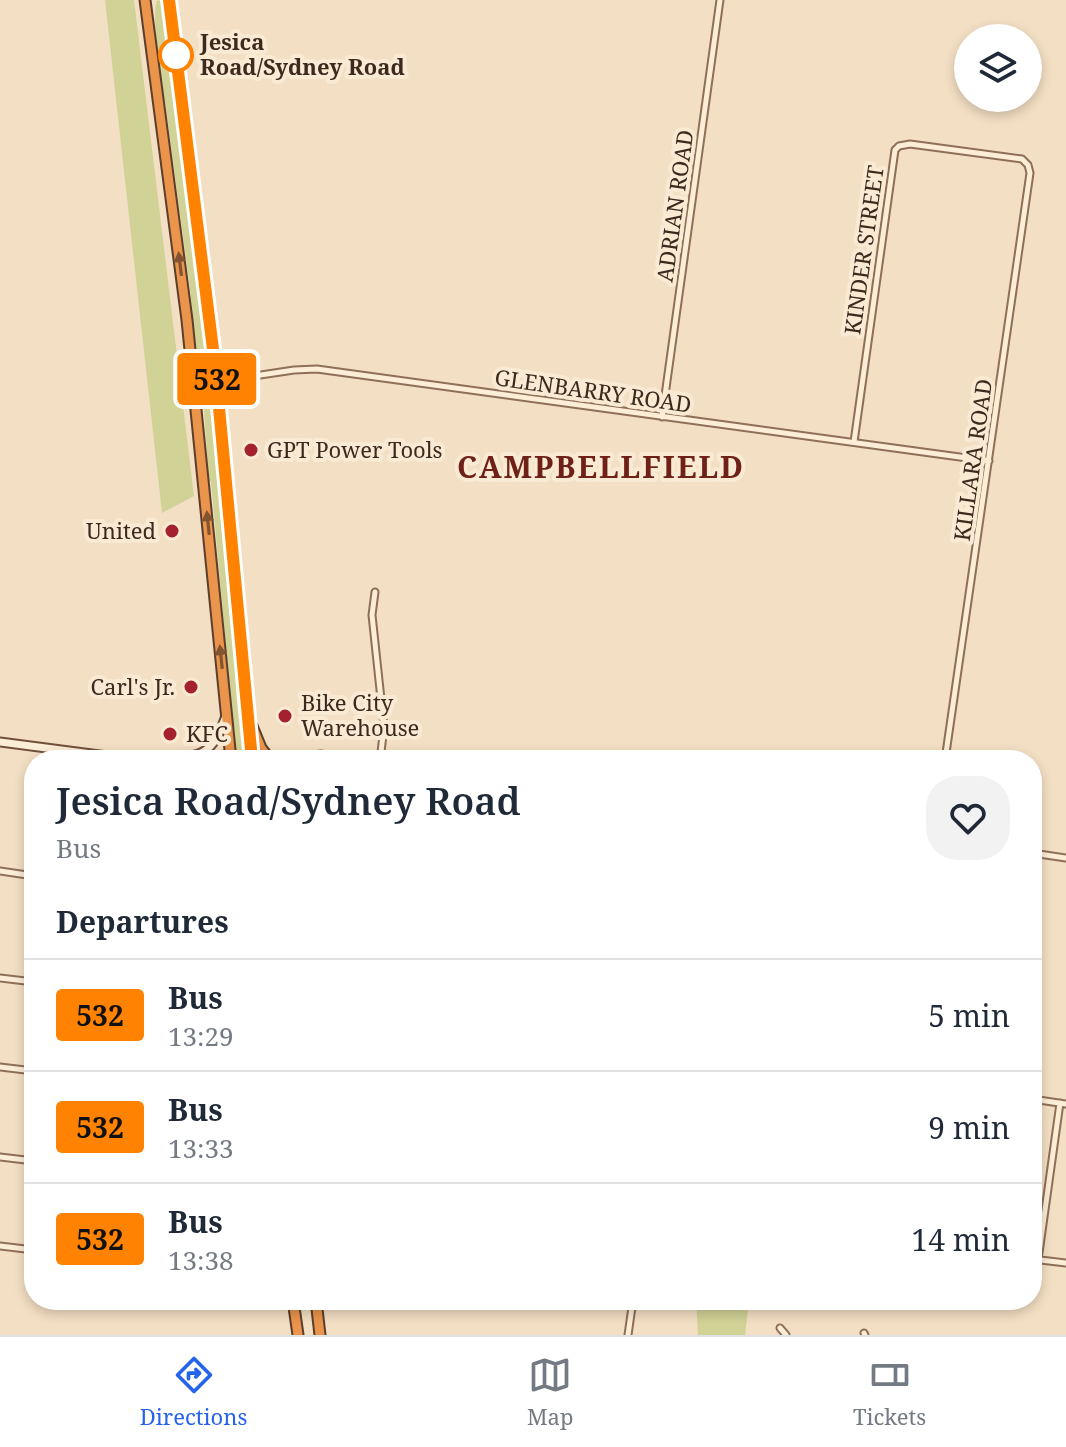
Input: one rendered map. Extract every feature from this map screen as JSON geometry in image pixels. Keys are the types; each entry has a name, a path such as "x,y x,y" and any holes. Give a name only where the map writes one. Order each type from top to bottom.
{"highway":[{"path":"145,0 194,385 230,750"},
{"path":"169,0 217,382 251,750"},
{"path":"248,715 263,750"},
{"path":"294,1310 298,1335"},
{"path":"317,1310 320,1335"}],"main road":[{"path":"207,750 227,713"},
{"path":"0,742 61,750"}],"street":[{"name":"ADRIAN ROAD","path":"662,417 720,0"},
{"name":"KINDER STREET","path":"854,442 895,150 901,145 910,144 1019,158 1027,164"},
{"name":"KILLARA ROAD","path":"946,750 1030,173 1027,164"},
{"name":"GLENBARRY ROAD","path":"194,385 313,369 989,461"},
{"path":"375,592 372,615 384,727 381,750"},
{"path":"1042,854 1066,858"},
{"path":"0,871 24,875"},
{"path":"0,978 24,981"},
{"path":"0,1067 24,1070"},
{"path":"1042,1101 1063,1104 1042,1220"},
{"path":"0,1157 24,1160"},
{"path":"0,1246 24,1249"},
{"path":"1042,1260 1066,1263"},
{"path":"628,1335 632,1310"},
{"path":"780,1328 786,1335"}],"green space":[{"path":"105,0 134,0 194,496 162,513"},
{"path":"157,0 162,2 169,31 207,355 203,378 197,372 191,296 163,101 156,34"},
{"path":"209,387 213,393 232,592 242,750 236,750 235,746 209,481 204,389"},
{"path":"697,1310 748,1310 745,1335 698,1335"}],"bus line":[{"name":"532","path":"169,0 215,365 251,750"}],"place":[{"name":"Jesica Road/Sydney Road","path":"176,55"},
{"name":"GPT Power Tools","path":"251,450"},
{"name":"United","path":"172,531"},
{"name":"Carl's Jr.","path":"191,687"},
{"name":"Bike City Warehouse","path":"285,716"},
{"name":"KFC","path":"170,734"}],"district":[{"name":"CAMPBELLFIELD","path":"601,468"}]}
